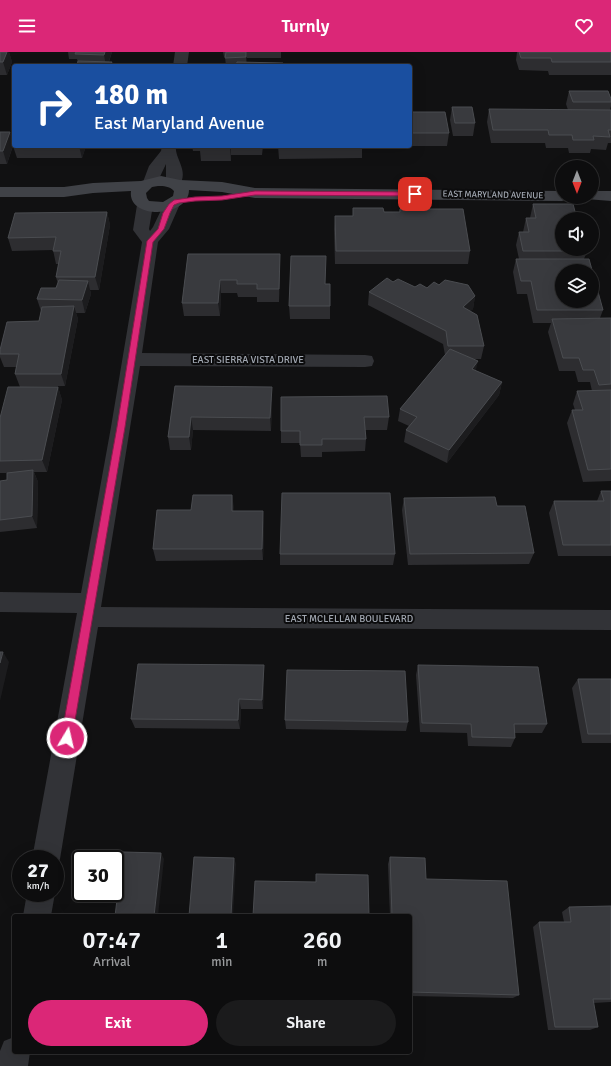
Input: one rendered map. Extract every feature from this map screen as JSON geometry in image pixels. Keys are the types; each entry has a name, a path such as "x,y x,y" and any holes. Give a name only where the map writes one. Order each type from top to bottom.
{"street":[{"path":"180,64 182,52"},
{"path":"150,241 141,230 142,203 138,198 138,192 148,184 168,149"},
{"path":"48,850 132,358 150,241 161,229 167,213 182,195 180,188 175,184 175,166 168,149"},
{"name":"EAST MARYLAND AVENUE","path":"0,192 64,192 93,188 148,184 163,181 175,184 222,187 255,193"},
{"name":"EAST MARYLAND AVENUE","path":"64,192 142,203 158,207 195,199 222,198 255,193 555,196"},
{"path":"599,196 611,196"},
{"name":"EAST SIERRA VISTA DRIVE","path":"132,358 365,360"},
{"name":"EAST MCLELLAN BOULEVARD","path":"0,602 88,610 611,620"},
{"path":"37,914 39,902"},
{"path":"13,1066 15,1054"}],"building":[{"path":"0,52 7,52 3,62 0,62"},
{"path":"76,52 105,52 104,55 75,54"},
{"path":"226,52 246,52 246,57 225,58"},
{"path":"519,52 611,52 611,62 552,62 551,58 521,58"},
{"path":"78,61 112,62 111,64 77,64"},
{"path":"237,62 283,64 236,64"},
{"path":"569,91 608,91 611,102 573,102"},
{"path":"452,107 472,107 475,123 455,123"},
{"path":"489,109 611,110 611,130 608,130 610,137 593,136 594,140 573,140 572,135 549,135 548,130 493,130"},
{"path":"412,112 445,112 449,133 412,133"},
{"path":"0,132 10,132 3,151 0,151"},
{"path":"533,204 573,204 575,212 555,212 555,251 523,251 519,232 529,232 526,218 536,218"},
{"path":"353,208 383,208 384,212 400,212 400,209 463,209 470,251 336,251 335,216 353,216"},
{"path":"107,212 95,277 56,277 61,251 53,251 56,237 8,238 15,213"},
{"path":"188,254 280,254 279,289 257,289 257,284 237,284 237,280 220,280 218,303 182,303"},
{"path":"291,256 326,256 325,284 330,284 330,306 289,306"},
{"path":"516,259 589,259 590,264 555,264 555,308 599,308 599,295 603,310 537,310 531,281 521,281"},
{"path":"387,278 393,282 398,279 415,287 420,284 427,288 434,282 439,285 445,280 468,285 475,296 463,307 477,315 484,346 448,346 446,331 369,292"},
{"path":"59,280 88,281 82,300 37,299 41,288 56,288"},
{"path":"74,306 61,374 15,374 19,354 0,354 7,322 39,321 42,307"},
{"path":"611,318 611,384 599,385 594,370 583,370 579,358 563,358 552,319"},
{"path":"450,349 478,361 472,369 502,382 449,450 406,430 417,417 400,409"},
{"path":"175,386 272,387 270,418 191,417 189,437 168,437"},
{"path":"8,387 58,387 42,460 0,461 0,418"},
{"path":"611,390 611,469 588,470 572,410 583,410 577,391"},
{"path":"387,396 389,417 364,417 366,439 322,439 322,445 300,445 300,431 281,431 281,397"},
{"path":"33,470 32,516 0,520 0,481 7,480 7,473"},
{"path":"601,491 611,491 611,545 563,545 554,501 604,501"},
{"path":"282,493 390,493 395,554 280,554"},
{"path":"193,495 232,495 232,511 263,511 262,549 153,549 157,510 191,510"},
{"path":"495,497 497,506 525,506 534,553 410,554 404,498"},
{"path":"0,652 3,652 0,663"},
{"path":"138,664 264,665 262,700 239,699 238,720 131,719"},
{"path":"418,665 538,667 547,724 514,724 515,738 472,737 471,724 422,723"},
{"path":"287,670 405,671 408,722 285,720"},
{"path":"578,679 611,679 611,734 588,734"},
{"path":"124,852 161,853 154,914 115,914 117,902 124,902"},
{"path":"194,857 234,858 231,914 189,914"},
{"path":"390,857 425,858 426,879 507,881 519,995 412,992 412,914 392,914"},
{"path":"316,874 368,875 369,914 253,914 255,881 316,882"},
{"path":"611,906 611,999 593,999 598,1027 555,1027 539,922 571,922 569,907"}],"route":[{"path":"67,738 89,602 121,427 150,241 161,229 172,204 177,201 222,198 255,193 415,194"}]}
